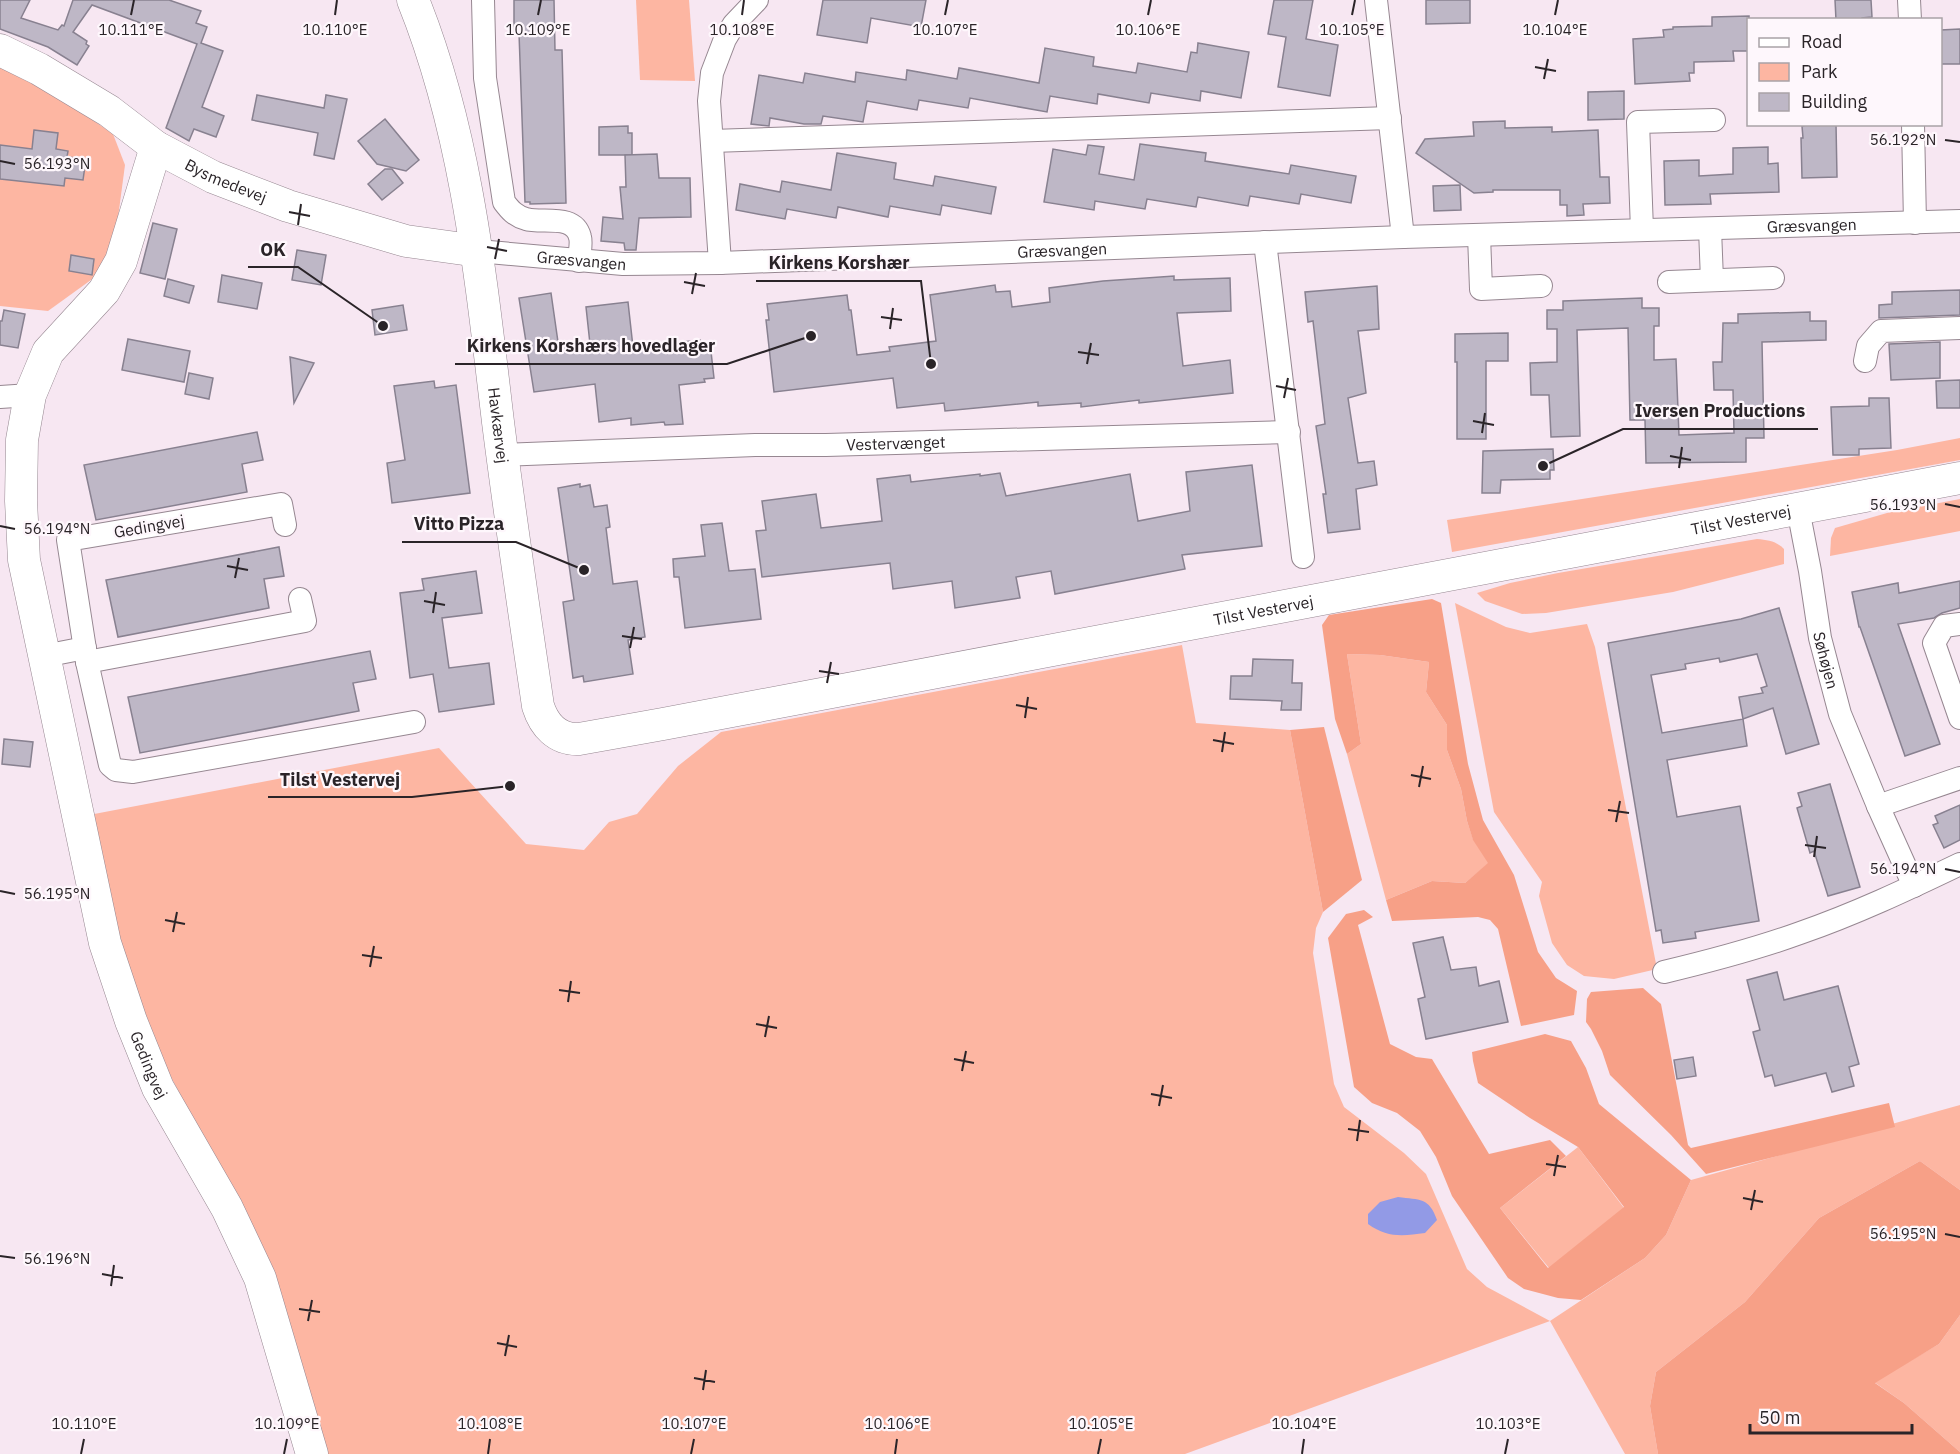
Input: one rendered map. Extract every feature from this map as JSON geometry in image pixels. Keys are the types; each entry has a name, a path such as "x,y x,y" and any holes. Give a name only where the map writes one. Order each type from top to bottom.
{"street":[{"name":"Havkærvej","path":"413,0 448,101 478,251 508,504 538,706 546,724 558,735 566,738"},
{"path":"483,0 485,78 504,202 514,214 526,219 562,221 573,227 580,237 579,261"},
{"path":"720,263 709,101 712,73 725,39 734,24 757,0"},
{"path":"1376,0 1403,237"},
{"path":"1909,0 1910,18"},
{"name":"Bysmedevej","path":"0,50 39,69 109,111 156,147 213,177 288,206 406,241 478,251"},
{"path":"712,141 1390,118"},
{"path":"1642,230 1638,122 1714,120"},
{"path":"1913,126 1915,223"},
{"name":"Gedingvej","path":"156,147 121,261 104,291 48,352 15,396 22,440 21,501 24,560 105,944 131,1021 159,1088 227,1208 260,1278 312,1454"},
{"name":"Græsvangen","path":"478,251 623,264 720,263 1403,237 1960,221"},
{"path":"1710,229 1712,280"},
{"path":"1479,235 1481,289 1541,286"},
{"path":"1265,242 1303,557"},
{"path":"1669,282 1773,278"},
{"path":"1865,361 1868,346 1881,331 1960,328"},
{"name":"Vestervænget","path":"502,455 755,445 1289,432"},
{"name":"Tilst Vestervej","path":"566,738 579,739 674,722 1960,478"},
{"name":"Gedingvej","path":"285,525 281,504 68,540 86,655 110,765 124,772 414,722"},
{"name":"Søhøjen","path":"1798,509 1820,638 1840,714 1914,886"},
{"path":"44,656 86,655 305,621 300,599"},
{"path":"1960,624 1944,626 1934,643 1960,718"},
{"path":"1878,806 1960,778"},
{"path":"1664,972 1719,959 1801,933 1914,886 1960,864"}],"green space":[{"path":"636,0 689,0 695,81 640,80"},
{"path":"0,66 51,91 113,134 125,165 115,240 102,272 48,311 0,306"},
{"path":"1960,438 1960,460 1452,552 1447,520 1897,450"},
{"path":"1960,499 1960,531 1830,556 1831,538 1835,528 1887,513"},
{"path":"1757,539 1772,541 1784,549 1784,564 1673,592 1546,613 1522,614 1485,601 1477,593 1558,573"},
{"path":"1455,603 1506,627 1530,633 1587,624 1595,647 1657,969 1614,979 1584,976 1567,965 1552,943 1539,896 1542,882 1494,812"},
{"path":"1182,645 1196,723 1290,730 1323,912 1316,928 1313,953 1334,1084 1344,1107 1404,1153 1426,1174 1467,1269 1487,1287 1550,1321 1185,1454 328,1454 267,1258 164,1064 123,953 89,815 439,748 526,844 584,850 609,822 637,814 678,766 721,732"},
{"path":"1347,654 1380,655 1429,662 1426,692 1447,725 1447,750 1461,789 1467,821 1473,839 1489,863 1465,883 1432,881 1386,900 1347,754 1361,744"},
{"path":"1960,1105 1960,1190 1920,1161 1819,1218 1745,1302 1656,1372 1650,1406 1658,1454 1625,1454 1550,1321 1645,1258 1666,1235 1691,1180"},
{"path":"1578,1147 1624,1208 1549,1268 1500,1208"},
{"path":"1960,1315 1960,1452 1904,1403 1874,1382 1939,1344"}],"shaded area":[{"path":"1432,599 1441,603 1468,764 1483,820 1514,875 1538,952 1556,978 1577,991 1574,1015 1521,1026 1498,929 1490,920 1478,917 1392,921 1386,900 1432,881 1465,883 1488,863 1473,840 1467,821 1461,789 1447,750 1447,725 1426,692 1429,662 1380,655 1347,654 1361,744 1347,754 1335,719 1322,625 1329,615"},
{"path":"1324,727 1362,880 1323,912 1290,730"},
{"path":"1364,910 1373,917 1358,925 1390,1044 1416,1057 1432,1059 1489,1154 1550,1140 1566,1156 1500,1208 1548,1268 1624,1207 1578,1147 1478,1083 1472,1052 1545,1034 1571,1041 1586,1068 1599,1104 1691,1180 1666,1235 1645,1258 1581,1300 1558,1298 1524,1289 1508,1278 1452,1196 1436,1157 1420,1131 1397,1113 1372,1103 1354,1087 1328,938 1346,914"},
{"path":"1643,988 1661,1004 1688,1145 1691,1148 1889,1103 1895,1127 1706,1174 1671,1135 1610,1075 1602,1051 1586,1022 1587,999 1591,992"},
{"path":"1920,1161 1960,1190 1960,1315 1939,1344 1875,1383 1904,1403 1960,1454 1658,1454 1650,1406 1656,1372 1745,1302 1819,1218"}],"water":[{"path":"1398,1197 1427,1203 1437,1220 1425,1233 1409,1235 1389,1234 1368,1224 1368,1214 1380,1202"}],"building":[{"path":"0,0 30,0 21,18 58,30 62,25 64,26 73,0 169,0 201,11 196,23 207,27 201,43 223,51 202,107 224,116 216,137 194,129 189,141 166,128 197,44 92,5 73,32 87,41 86,44 89,46 77,65 48,47 0,29"},
{"path":"514,0 554,0 555,50 562,50 566,203 530,204 530,202 525,202 519,33 514,33"},
{"path":"823,0 926,0 921,27 871,18 867,43 817,35"},
{"path":"1274,0 1313,0 1306,39 1338,45 1330,96 1278,87 1286,37 1268,34"},
{"path":"1426,0 1470,0 1470,23 1426,24"},
{"path":"1835,0 1871,0 1872,17 1836,18"},
{"path":"1749,16 1747,18 1747,51 1733,51 1734,61 1694,62 1694,73 1689,73 1690,81 1635,84 1633,39 1664,37 1663,30 1673,29 1673,27 1712,26 1712,17"},
{"path":"1960,29 1960,64 1942,64 1942,30"},
{"path":"1198,43 1249,52 1241,98 1201,91 1200,101 1151,93 1149,103 1098,94 1097,104 1050,96 1047,112 970,98 968,108 919,100 917,110 867,101 863,122 823,116 821,124 804,124 770,118 769,126 751,124 759,75 803,83 805,73 855,82 856,72 906,80 907,70 957,79 959,68 1039,83 1045,48 1094,57 1093,66 1136,73 1138,63 1187,72 1191,52 1197,53"},
{"path":"1624,91 1624,119 1588,120 1588,92"},
{"path":"257,95 324,108 326,95 347,99 334,159 314,155 318,133 252,120"},
{"path":"385,119 419,160 406,171 377,164 358,141"},
{"path":"1505,121 1505,128 1552,127 1552,132 1598,130 1600,177 1609,177 1610,203 1583,204 1584,215 1567,216 1567,205 1560,205 1560,190 1493,190 1493,192 1474,193 1416,153 1425,139 1474,136 1473,122"},
{"path":"628,126 628,133 632,133 632,155 599,155 599,127"},
{"path":"1802,126 1836,126 1837,177 1802,178 1801,138 1803,138"},
{"path":"34,130 58,133 56,149 68,151 67,157 86,159 83,180 65,178 64,186 0,179 0,145 32,149"},
{"path":"1140,144 1206,153 1205,161 1289,174 1291,165 1356,176 1351,203 1301,194 1299,204 1250,196 1248,206 1198,197 1196,207 1147,199 1145,209 1095,201 1094,210 1044,202 1053,149 1086,155 1088,145 1104,147 1099,174 1134,180"},
{"path":"1768,147 1768,164 1778,163 1779,192 1710,194 1711,204 1665,205 1664,161 1699,160 1699,176 1733,174 1733,148"},
{"path":"837,153 896,163 894,179 933,186 935,176 996,187 991,214 942,205 940,215 890,206 888,217 838,207 836,218 787,209 785,219 736,210 740,184 780,192 782,181 831,190"},
{"path":"657,154 659,178 690,178 691,217 639,218 636,250 625,250 624,243 601,241 603,217 623,219 620,187 626,187 625,155"},
{"path":"385,169 392,169 403,183 382,200 368,184"},
{"path":"1460,185 1461,210 1434,211 1433,186"},
{"path":"153,223 177,229 165,279 140,273"},
{"path":"297,250 326,255 321,285 292,280"},
{"path":"71,255 94,259 92,275 69,271"},
{"path":"222,275 262,283 257,309 218,302"},
{"path":"1174,276 1174,280 1230,278 1231,311 1177,313 1183,366 1230,360 1233,393 1081,407 1081,403 1038,406 1038,402 945,411 944,403 897,408 893,378 774,392 766,320 769,320 767,304 847,295 857,355 890,351 889,347 936,341 930,295 995,285 996,292 1010,291 1012,307 1050,302 1049,288 1103,281"},
{"path":"168,279 194,286 189,303 164,296"},
{"path":"1377,286 1379,329 1358,331 1366,393 1348,398 1358,463 1374,461 1377,485 1356,489 1360,529 1328,533 1323,494 1326,494 1316,426 1325,424 1313,321 1308,322 1305,292"},
{"path":"1960,290 1960,315 1879,318 1879,305 1892,304 1892,292"},
{"path":"551,293 559,349 590,344 586,307 628,302 633,347 700,340 700,345 710,343 714,378 704,379 705,382 679,385 683,424 665,425 664,422 631,425 631,418 599,422 595,384 534,392 519,298"},
{"path":"1642,298 1642,308 1659,308 1659,326 1654,326 1654,360 1676,359 1679,435 1734,433 1733,390 1714,390 1713,362 1722,362 1723,323 1738,323 1738,314 1810,312 1810,321 1826,321 1826,340 1762,342 1764,438 1746,438 1746,462 1646,463 1645,420 1630,420 1628,328 1577,330 1580,436 1551,437 1549,395 1531,395 1530,363 1557,362 1557,329 1547,329 1547,310 1563,310 1563,301"},
{"path":"403,305 407,330 375,335 372,310"},
{"path":"4,310 25,314 18,348 0,345 0,321 2,321"},
{"path":"1508,333 1508,361 1486,361 1486,439 1457,439 1455,334"},
{"path":"128,339 190,351 184,382 122,370"},
{"path":"1940,342 1940,378 1891,380 1889,344"},
{"path":"290,357 314,363 294,403"},
{"path":"189,373 213,378 209,399 185,394"},
{"path":"1960,380 1960,408 1937,408 1936,381"},
{"path":"434,381 435,388 456,385 470,493 392,503 387,463 405,460 394,386"},
{"path":"1869,398 1889,398 1891,448 1859,449 1859,455 1833,455 1831,407 1869,406"},
{"path":"257,432 263,460 242,464 247,492 96,520 84,465"},
{"path":"1553,449 1554,470 1550,470 1550,479 1501,480 1500,493 1482,493 1483,451"},
{"path":"1252,465 1262,546 1182,555 1185,569 1055,594 1051,571 1016,577 1020,598 955,608 952,581 893,589 890,563 762,577 756,531 766,530 762,501 816,494 821,528 882,521 877,479 910,475 911,482 1000,473 1006,496 1130,474 1138,521 1190,511 1186,472"},
{"path":"580,484 580,487 590,485 594,507 607,505 610,527 606,528 613,584 637,581 645,637 628,640 633,674 584,682 583,676 573,678 563,602 574,600 558,488"},
{"path":"722,523 729,571 755,569 761,619 685,628 679,577 674,577 673,559 705,556 701,525"},
{"path":"279,547 284,576 264,579 269,608 118,637 106,580"},
{"path":"476,571 482,613 442,618 449,668 489,663 494,704 439,712 433,674 410,678 400,593 424,590 422,579"},
{"path":"1960,581 1960,608 1934,618 1898,624 1940,744 1905,756 1859,627 1852,592 1898,583 1899,593"},
{"path":"1779,608 1819,744 1786,754 1773,708 1743,719 1747,746 1667,760 1677,817 1740,806 1759,921 1695,932 1696,938 1663,943 1661,930 1656,931 1608,643 1741,619","holes":["1757,654 1767,686 1761,688 1763,693 1739,697 1743,719 1662,733 1651,675 1686,669 1685,664 1719,658 1720,662"]},
{"path":"370,651 376,679 353,683 359,711 140,753 128,697"},
{"path":"1253,659 1293,660 1292,683 1302,683 1301,710 1281,710 1282,701 1230,699 1231,676 1252,676"},
{"path":"4,739 33,742 30,767 2,764"},
{"path":"1830,784 1860,887 1828,896 1814,851 1810,853 1797,808 1802,806 1798,793"},
{"path":"1960,805 1960,840 1944,848 1933,825 1938,823 1935,816"},
{"path":"1443,937 1451,970 1476,967 1479,986 1499,981 1508,1022 1426,1039 1418,999 1425,997 1413,943"},
{"path":"1777,972 1784,1000 1838,986 1859,1064 1849,1067 1854,1086 1832,1092 1826,1073 1775,1086 1772,1075 1765,1077 1753,1032 1760,1030 1747,980"},
{"path":"1693,1057 1696,1076 1677,1079 1674,1060"}],"place":[{"name":"OK","path":"383,326"},
{"name":"Kirkens Korshærs hovedlager","path":"811,336"},
{"name":"Kirkens Korshær","path":"931,364"},
{"name":"Iversen Productions","path":"1543,466"},
{"name":"Vitto Pizza","path":"584,570"},
{"name":"Tilst Vestervej","path":"510,786"}]}
